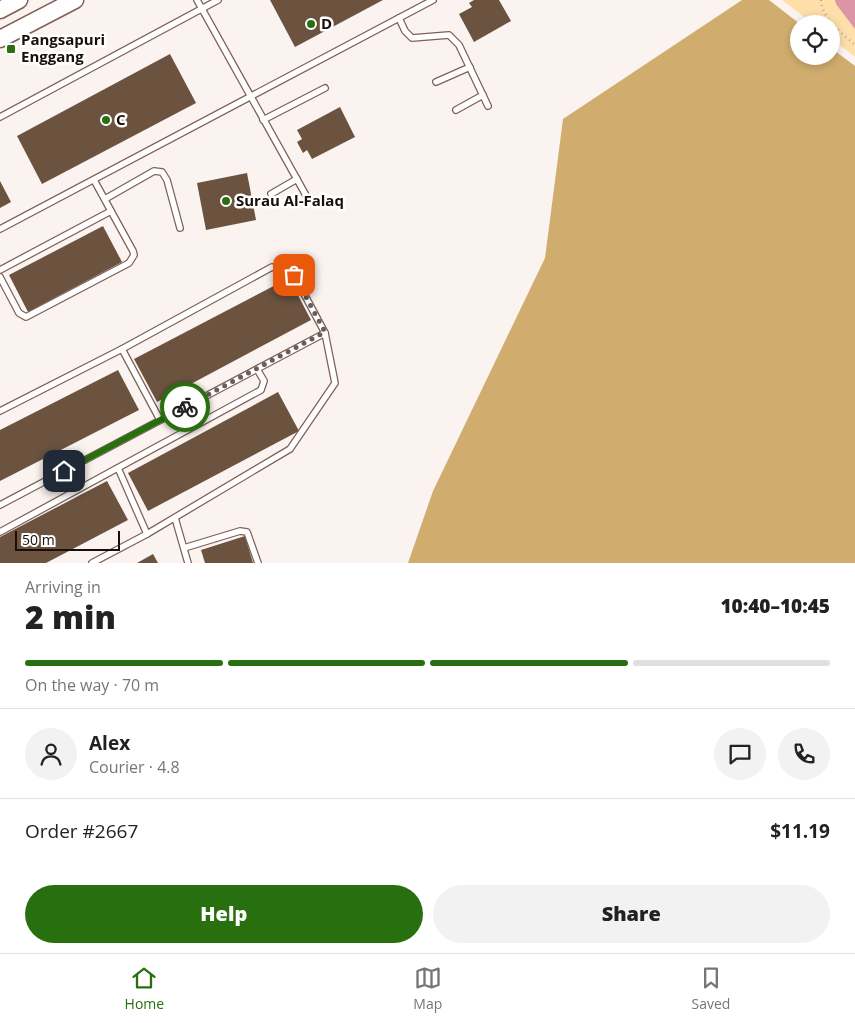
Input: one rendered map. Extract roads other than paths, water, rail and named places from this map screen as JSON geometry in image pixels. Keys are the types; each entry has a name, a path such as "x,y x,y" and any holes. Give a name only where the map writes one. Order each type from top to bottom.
{"main road":[{"path":"0,10 20,0"},
{"path":"0,40 75,0"}],"lane":[{"path":"197,0 308,199"},
{"path":"0,117 218,0"},
{"path":"0,230 250,95 433,0"},
{"path":"399,18 405,31 412,38 449,35 459,45 488,106"},
{"path":"436,82 470,67"},
{"path":"264,120 325,88"},
{"path":"456,110 483,96"},
{"path":"105,200 154,171 162,172 167,180 180,228"},
{"path":"0,278 19,313 26,317 129,263 134,256 133,251 94,180"},
{"path":"271,194 296,180"},
{"path":"0,270 111,211"},
{"path":"0,411 122,349 272,267 294,275 325,332 335,383 290,449 175,518 92,563"},
{"path":"0,505 325,332"},
{"path":"122,349 160,420"},
{"path":"0,532 261,390 264,381 257,368"},
{"path":"118,468 147,534"},
{"path":"175,518 188,563"},
{"path":"184,548 240,530 248,532 258,563"}],"place":[{"name":"D","path":"311,24"},
{"name":"Pangsapuri Enggang","path":"11,49"},
{"name":"C","path":"106,120"},
{"name":"Surau Al-Falaq","path":"226,201"}]}
